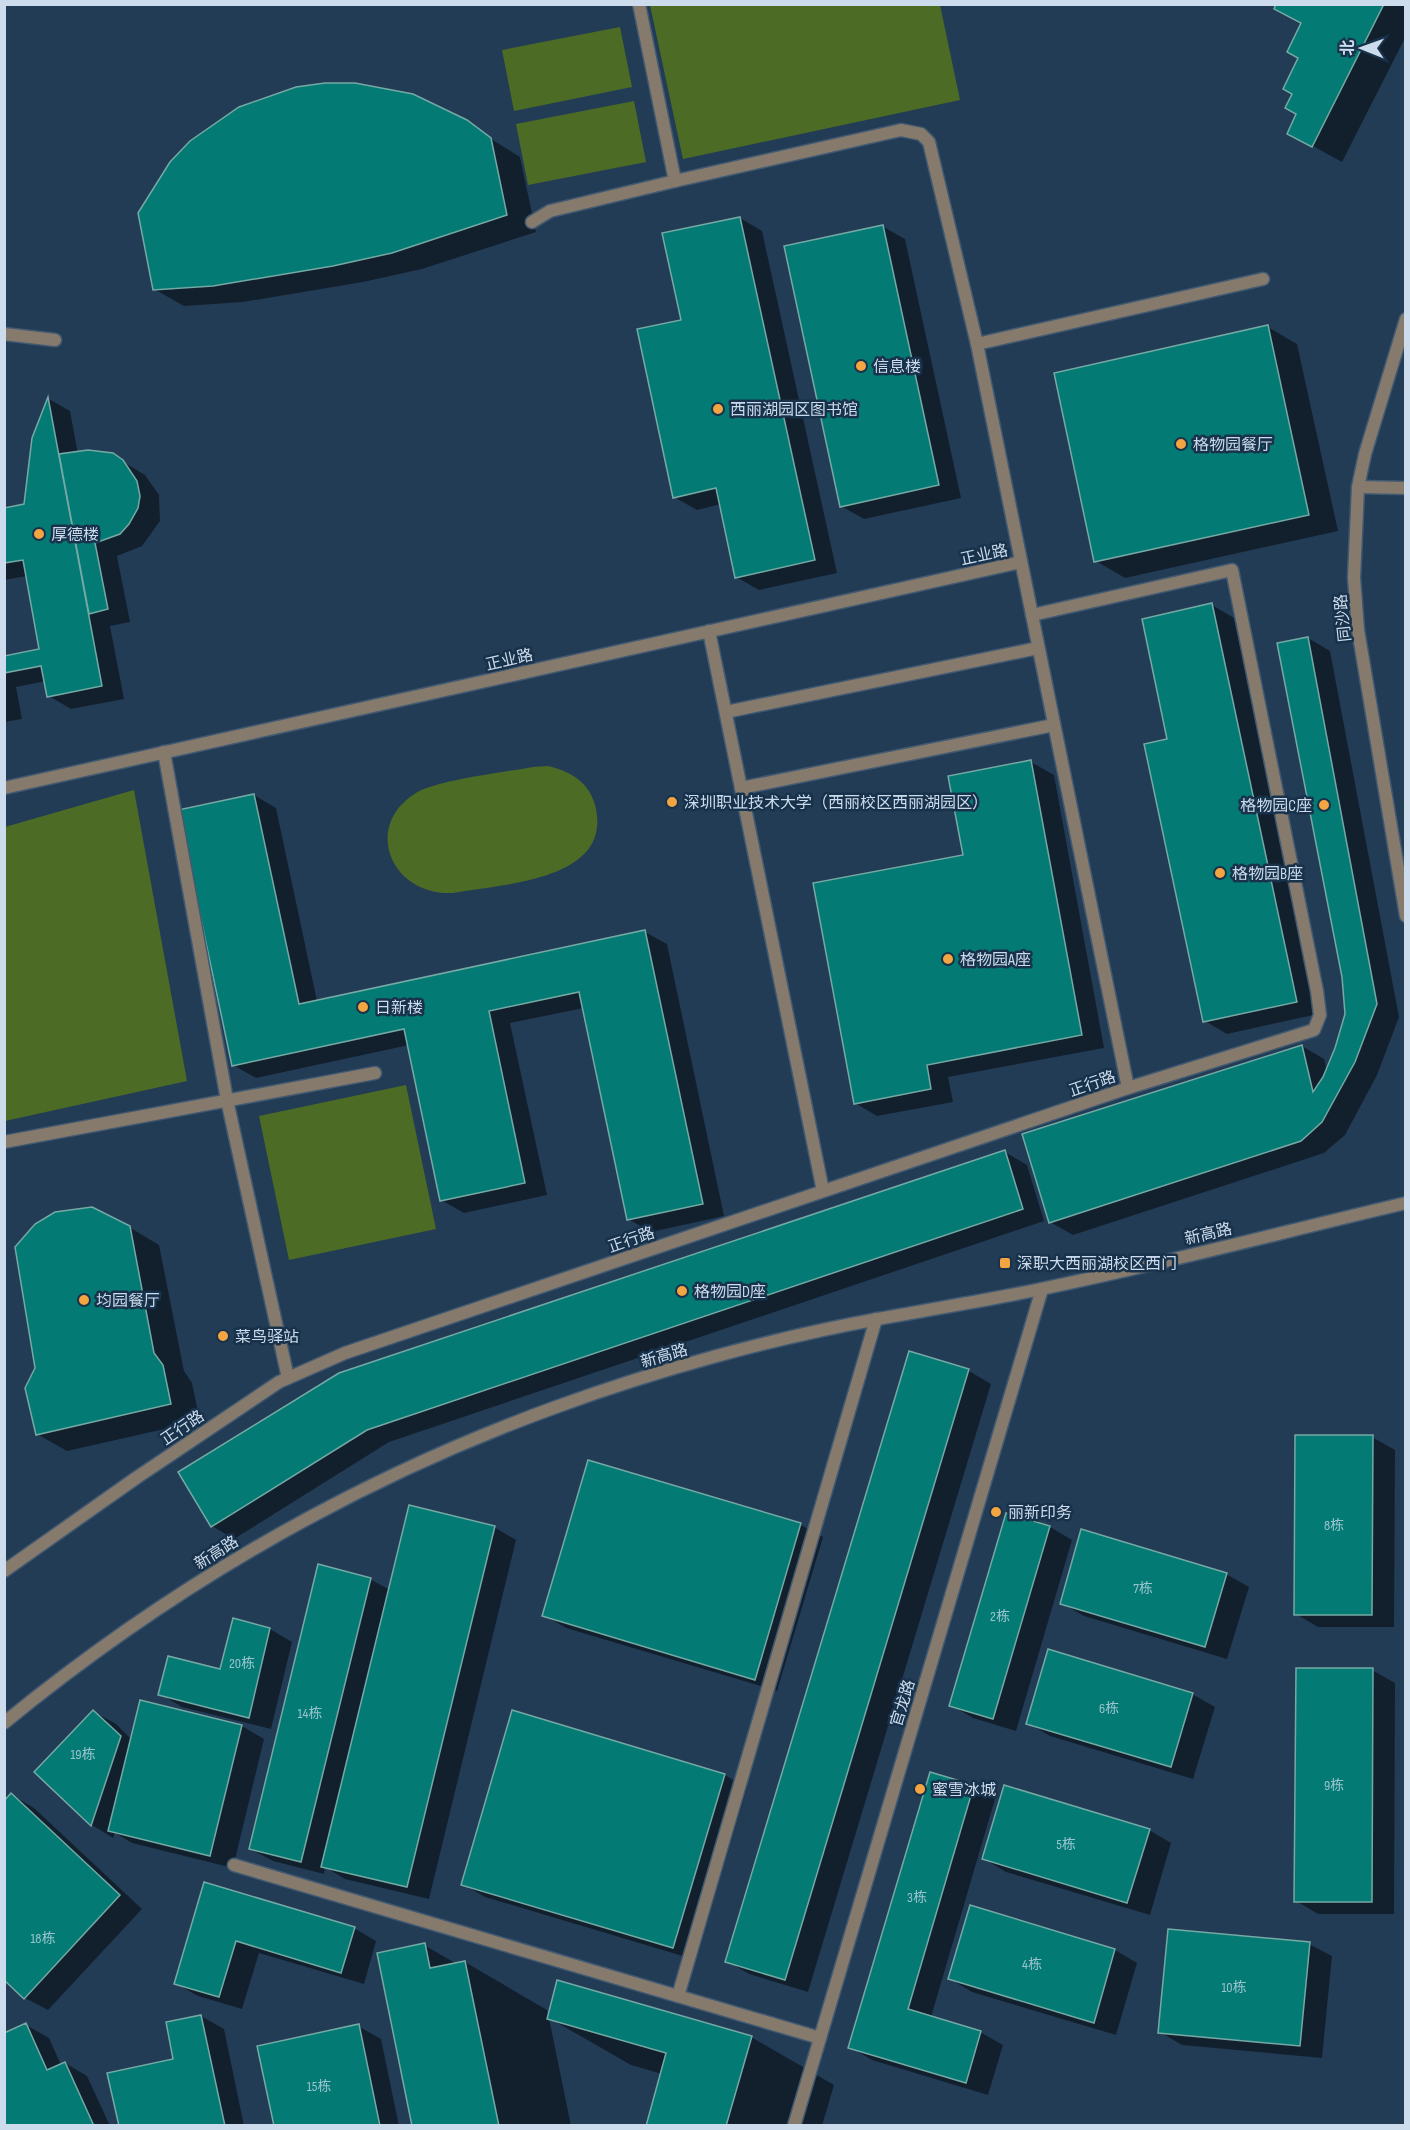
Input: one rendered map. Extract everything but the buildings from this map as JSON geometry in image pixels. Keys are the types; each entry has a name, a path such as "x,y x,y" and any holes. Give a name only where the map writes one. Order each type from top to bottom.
{"street":[{"path":"639,4 675,181"},
{"path":"532,222 550,211 901,130 921,134 929,142 934,155 977,344 1128,1088"},
{"path":"977,344 1263,279"},
{"name":"同沙路","path":"1406,319 1365,454 1358,487 1354,578 1358,630 1406,916"},
{"path":"4,334 55,340"},
{"path":"1358,487 1406,488"},
{"name":"正业路","path":"4,788 1021,562"},
{"name":"正行路","path":"4,1571 136,1478 288,1378 345,1353 1128,1088 1314,1030 1320,1015 1317,991 1232,570 1032,615"},
{"path":"710,631 823,1191"},
{"path":"726,712 1038,648"},
{"path":"741,788 1054,725"},
{"path":"164,752 227,1100 288,1378"},
{"path":"4,1142 375,1073"},
{"name":"新高路","path":"4,1723 112,1640 181,1592 274,1537 402,1470 534,1415 637,1380 718,1357 876,1319 1042,1289 1406,1203"},
{"name":"官龙路","path":"794,2126 1042,1289"},
{"path":"678,1996 876,1319"},
{"path":"234,1865 820,2038"}],"green space":[{"path":"650,5 940,5 960,100 683,159"},
{"path":"620,27 632,87 514,111 502,50"},
{"path":"634,101 646,162 528,185 516,124"},
{"path":"548,766 571,774 588,790 595,805 597,830 588,850 572,864 550,874 525,881 453,893 431,891 413,883 400,871 391,856 388,840 390,823 400,807 416,793 455,780"},
{"path":"134,790 187,1081 5,1121 5,827"},
{"path":"406,1085 436,1229 289,1260 259,1116"}],"place":[{"name":"信息楼","path":"861,366"},
{"name":"西丽湖园区图书馆","path":"718,409"},
{"name":"格物园餐厅","path":"1181,444"},
{"name":"厚德楼","path":"39,534"},
{"name":"深圳职业技术大学（西丽校区西丽湖园区）","path":"672,802"},
{"name":"格物园C座","path":"1324,805"},
{"name":"格物园B座","path":"1220,873"},
{"name":"格物园A座","path":"948,959"},
{"name":"日新楼","path":"363,1007"},
{"name":"深职大西丽湖校区西门","path":"1005,1263"},
{"name":"格物园D座","path":"682,1291"},
{"name":"均园餐厅","path":"84,1300"},
{"name":"菜鸟驿站","path":"223,1336"},
{"name":"丽新印务","path":"996,1512"},
{"name":"蜜雪冰城","path":"920,1789"}]}
